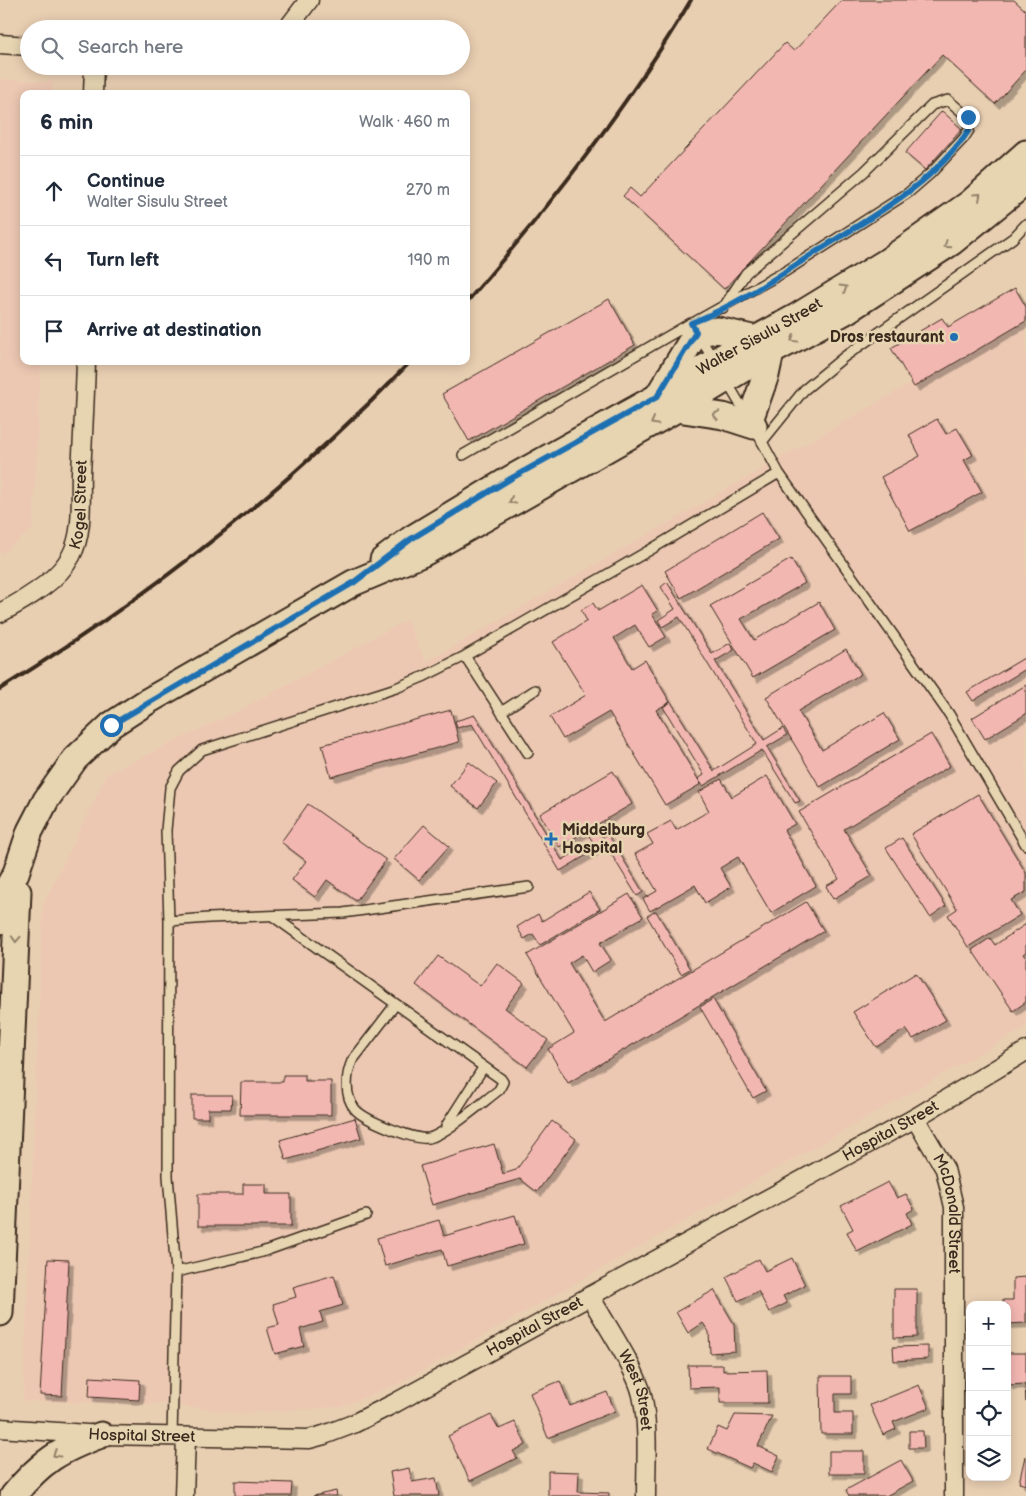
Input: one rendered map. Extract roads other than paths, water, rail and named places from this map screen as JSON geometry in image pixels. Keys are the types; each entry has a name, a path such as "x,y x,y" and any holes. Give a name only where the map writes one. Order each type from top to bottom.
{"main road":[{"name":"Walter Sisulu Street","path":"16,873 30,831 60,777 111,725 353,583 424,553 763,346 970,203 1026,153"},
{"name":"Walter Sisulu Street","path":"763,346 846,311 952,242 1026,182"},
{"path":"694,328 718,330 763,346 766,375 755,430 723,416 667,403 694,328"},
{"path":"0,921 4,894 16,873"},
{"path":"0,1313 18,894 16,873"},
{"path":"13,1496 32,1474 49,1459 67,1448 101,1435"}],"street":[{"path":"294,20 309,0"},
{"path":"0,44 20,45"},
{"path":"93,90 94,75"},
{"name":"Kogel Street","path":"0,613 17,604 54,576 70,558 76,545 80,510 86,365"},
{"name":"Hospital Street","path":"0,1428 101,1435 179,1437 309,1438 324,1435 395,1403 915,1118 1026,1051"},
{"name":"McDonald Street","path":"915,1118 945,1168 954,1208 954,1496"},
{"name":"West Street","path":"590,1296 626,1360 642,1394 645,1418 646,1496"},
{"path":"179,1437 184,1496"}],"lane":[{"path":"463,455 694,328 908,193 931,173 964,138 969,130 968,117 948,100 932,105 864,172 746,273 723,308"},
{"path":"755,430 824,373 900,315 1012,238 1026,224"},
{"path":"694,328 779,474 949,714 1026,845"},
{"path":"179,1437 176,1272 168,1176 169,921 166,830 170,788 179,771 202,750 396,688 465,656 779,474"},
{"path":"465,656 528,754"},
{"path":"501,712 535,690"},
{"path":"169,921 369,910 529,887"},
{"path":"274,916 395,1005 501,1079 502,1086 443,1131 428,1138 418,1138 355,1110 347,1085 350,1067 395,1005"},
{"path":"443,1131 483,1068"},
{"path":"176,1272 255,1254 366,1215"}],"railway":[{"path":"470,298 527,231 585,156 640,80 691,0"},
{"path":"0,689 110,616 216,538 316,453 407,365"}],"place":[{"name":"Dros restaurant","path":"954,337"},
{"name":"Middelburg Hospital","path":"551,839"}]}
